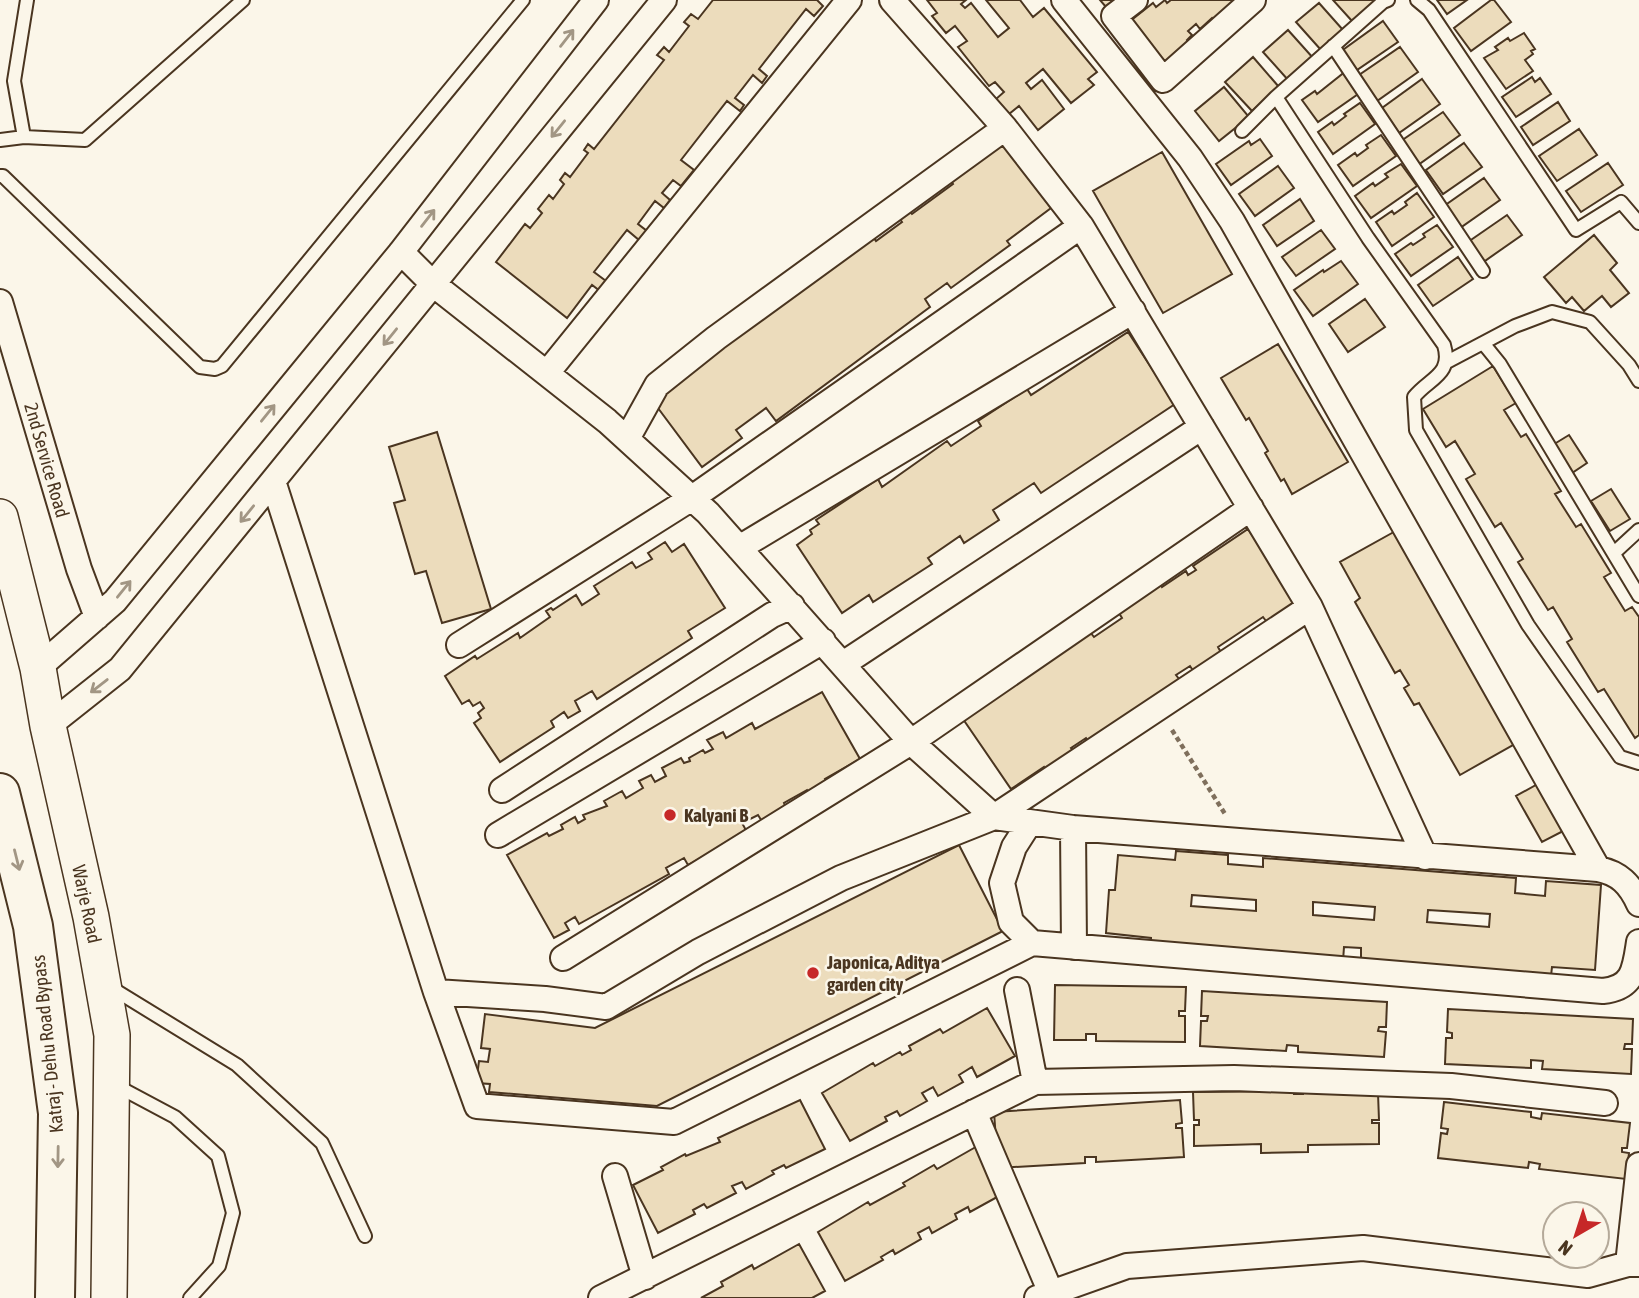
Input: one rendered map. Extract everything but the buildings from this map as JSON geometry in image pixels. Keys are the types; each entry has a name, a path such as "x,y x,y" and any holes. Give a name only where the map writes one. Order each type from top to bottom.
{"highway":[{"name":"Katraj - Dehu Road Bypass","path":"0,793 33,926 58,1113 55,1298"}],"street":[{"path":"38,668 115,601 401,252 596,0"},
{"path":"47,726 120,669 664,0"},
{"path":"547,373 849,0"},
{"path":"892,0 1005,128 1081,226 1310,607 1425,857"},
{"path":"1063,0 1190,158 1232,221 1598,869"},
{"path":"1135,0 1114,16 1163,80 1253,0"},
{"path":"627,439 657,385 716,338 1005,128"},
{"path":"459,645 692,498 1081,226"},
{"path":"401,252 433,284 627,439 692,498 740,548 911,742 994,817 1073,828 1598,869 1623,879 1639,904"},
{"name":"2nd Service Road","path":"0,302 79,569 97,617"},
{"path":"740,548 1133,311"},
{"path":"843,664 1202,426"},
{"path":"273,481 436,992 477,1106 674,1122 1032,943 1603,991 1615,990 1628,981 1635,968 1639,942"},
{"path":"563,958 911,742 1251,508"},
{"name":"Warje Road","path":"0,517 38,668 47,726 91,917 112,1035 108,1298"},
{"path":"502,790 772,615 792,606"},
{"path":"436,992 545,999 606,1007 698,952 841,878 994,817 1310,607"},
{"path":"498,835 823,641"},
{"path":"1030,822 1014,847 1002,883 1011,922 1032,943"},
{"path":"1073,828 1074,947"},
{"path":"1017,990 1035,1082"},
{"path":"601,1298 1035,1082 1234,1078 1451,1086 1605,1103"},
{"path":"974,1112 1044,1296 1127,1266 1363,1248 1588,1275 1633,1264 1639,1165"},
{"path":"615,1176 645,1277"}],"lane":[{"path":"24,137 14,81 27,0"},
{"path":"0,139 24,137 85,140 243,0"},
{"path":"0,176 200,367 215,369 222,366 523,0"},
{"path":"1242,131 1276,97 1388,0"},
{"path":"1417,0 1429,10 1576,230 1621,202 1639,223"},
{"path":"1334,46 1483,271"},
{"path":"1276,97 1368,238 1444,345 1447,355 1441,373 1414,397 1416,430 1528,625 1620,757 1639,762"},
{"path":"1445,363 1514,326 1552,312 1590,322 1629,365 1639,381"},
{"path":"1483,343 1500,364 1639,596"},
{"path":"1614,553 1639,530"},
{"path":"103,983 237,1065 322,1143 365,1236"},
{"path":"111,1084 175,1116 218,1156 233,1213 219,1266 190,1298"}],"path":[{"path":"1158,708 1242,842"}],"place":[{"name":"Kalyani B","path":"670,815"},
{"name":"Japonica, Aditya garden city","path":"813,973"}]}
